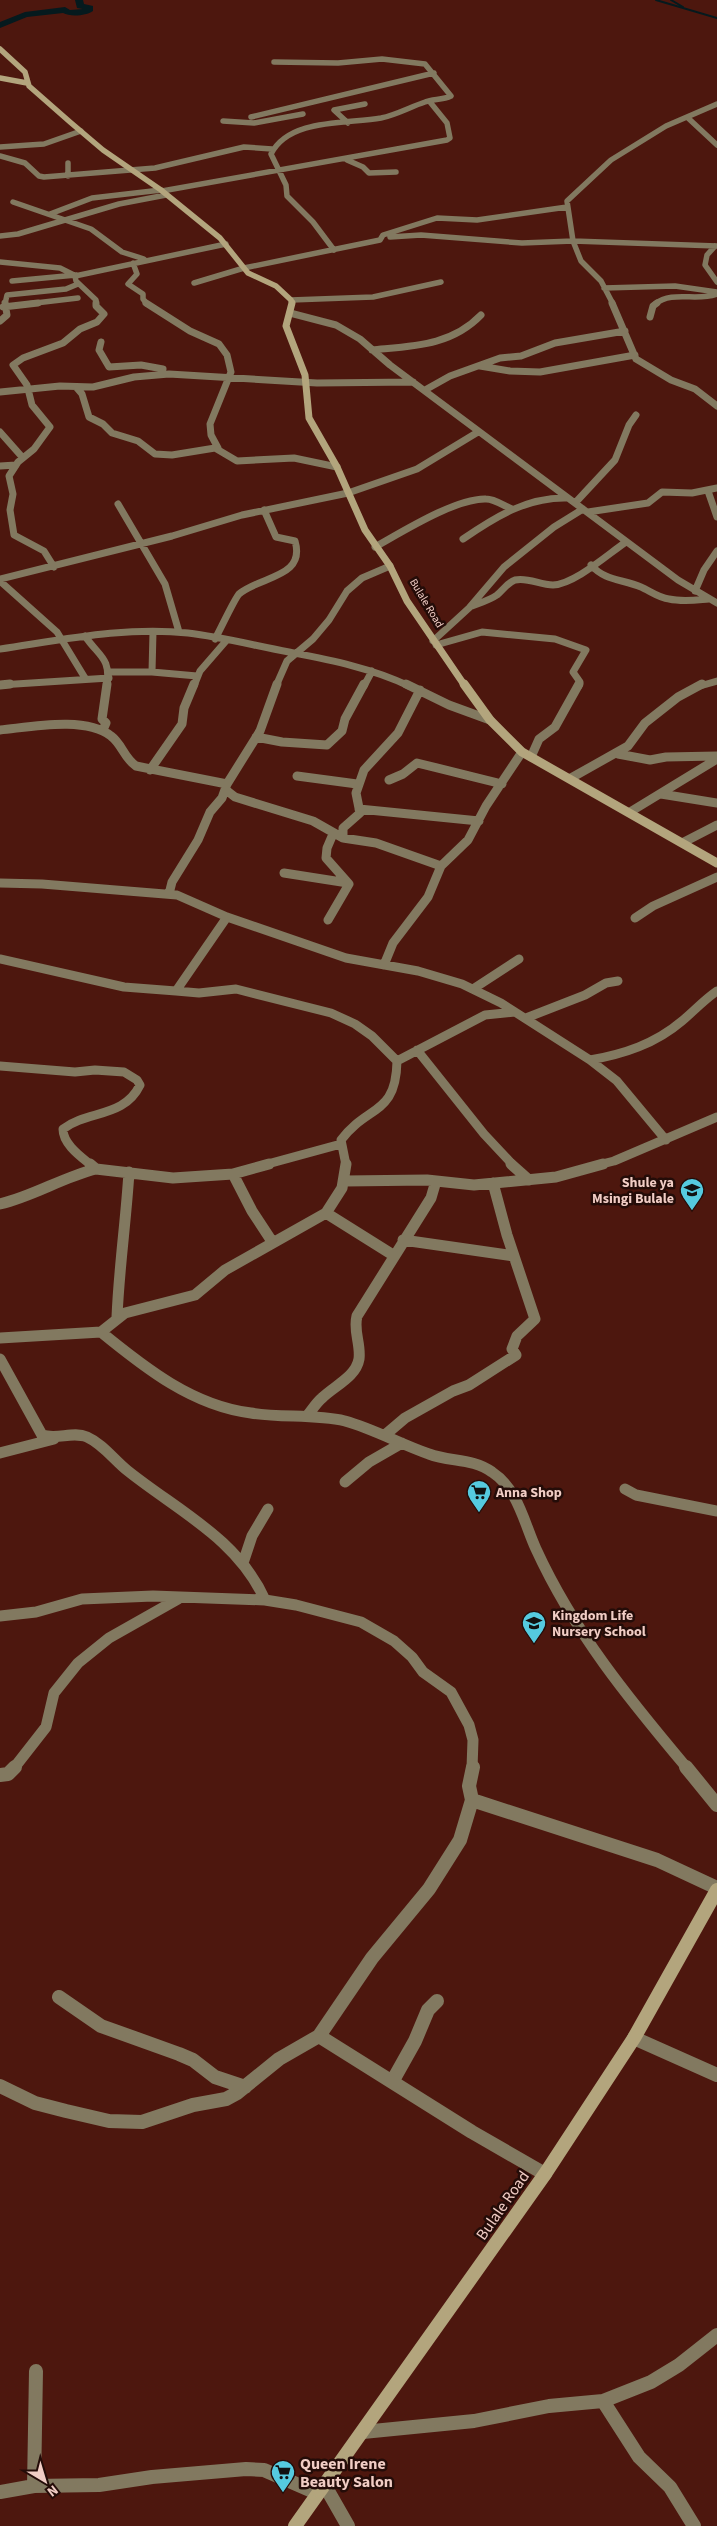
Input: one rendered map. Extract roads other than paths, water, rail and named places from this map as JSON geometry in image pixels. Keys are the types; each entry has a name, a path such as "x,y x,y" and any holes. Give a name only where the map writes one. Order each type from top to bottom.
{"street":[{"path":"0,49 25,72 27,83"},
{"path":"274,62 338,63 389,59 425,64 451,96 382,118 317,127 285,136 272,149 271,154 278,166 292,204 313,222 334,250"},
{"path":"251,117 434,73"},
{"path":"0,78 27,83 103,150 163,192 226,244 250,275 276,286 291,300 372,297 442,282"},
{"path":"0,236 18,234 163,192 278,170 346,160 449,139 447,123 430,102"},
{"path":"348,123 334,110 365,104"},
{"path":"717,104 656,132 611,160 569,196 566,201 573,241 583,264 598,277 637,360 671,380 697,390 717,406"},
{"path":"223,121 235,125 249,124 305,112 316,123 317,127"},
{"path":"688,118 695,127 712,136 717,145"},
{"path":"0,147 44,144 81,131"},
{"path":"0,156 28,165 40,176 68,176 172,164 250,146 272,149"},
{"path":"346,160 370,173 396,172"},
{"path":"68,163 68,176"},
{"path":"50,214 96,197 163,192"},
{"path":"13,202 66,219 96,232 122,252 147,260"},
{"path":"382,239 382,236 386,234 438,218 477,220 567,208"},
{"path":"194,283 244,268 409,235 522,243 573,241 716,246"},
{"path":"12,281 75,275 226,244"},
{"path":"716,246 706,257 705,265 717,282"},
{"path":"0,262 60,268 75,275"},
{"path":"133,263 137,274 129,281 128,285 143,294 143,299 158,313 190,331 221,345 231,368 229,379 210,424 211,434 218,448 237,461 294,458 337,467"},
{"path":"54,567 44,551 14,535 10,510 13,494 9,476 16,464 34,449 50,427 32,405 24,379 12,366 63,343 80,329 96,322 104,314 96,306 96,300 78,284 74,278 75,275"},
{"path":"0,292 13,293 66,289 78,284"},
{"path":"604,288 675,286 717,293"},
{"path":"0,321 7,315 4,307 6,295 13,293"},
{"path":"650,318 653,306 663,299 709,298 717,293"},
{"path":"4,307 78,298"},
{"name":"Bulale Road","path":"291,300 292,304 286,326 295,345 305,382 308,415 337,467 356,514 375,547 390,566 407,601 434,643 490,720 522,752 572,778 717,863"},
{"path":"290,313 332,323 360,340 478,432 586,510 626,542 695,591 717,604"},
{"path":"372,350 417,344 453,336 464,331 481,315"},
{"path":"426,390 450,376 500,358 526,355 556,343 625,331"},
{"path":"101,342 99,350 109,366 141,364 181,373 229,379 305,382 413,382"},
{"path":"480,366 512,373 550,372 560,368 635,355"},
{"path":"2,390 28,390 60,386 99,386 143,375 181,373"},
{"path":"76,387 82,394 86,413 89,417 104,424 112,433 138,441 155,454 172,455 197,449 218,448"},
{"path":"575,503 615,460 629,425 636,415"},
{"path":"0,432 23,458"},
{"path":"0,580 264,510 348,493 426,465 478,432"},
{"path":"0,466 16,464"},
{"path":"434,643 469,608 504,567 554,527 586,510 645,504 663,492 686,494 717,488"},
{"path":"708,491 717,517"},
{"path":"463,539 512,509 549,498 568,498"},
{"path":"375,547 422,521 468,503 486,499 512,509"},
{"path":"118,504 165,584 179,632"},
{"path":"214,639 239,594 294,564 299,558 299,550 294,541 276,537 264,510"},
{"path":"469,608 496,596 512,581 524,579 556,585 583,573 591,565 626,542"},
{"path":"695,591 704,570 717,551"},
{"path":"591,565 593,570 603,575 639,586 666,599 680,601 710,599"},
{"path":"170,894 172,882 198,840 210,812 256,737 287,661 298,654 329,620 347,591 362,578 390,566"},
{"path":"0,580 33,608 64,641 72,659 85,678"},
{"path":"152,672 153,632"},
{"path":"0,649 64,641 85,636 179,632 298,654 397,678 449,706 490,720"},
{"path":"434,643 482,632 555,639 586,650 573,672 580,682 578,688 555,727 539,739 531,757"},
{"path":"85,636 92,647 106,659 109,675 104,699 105,710 102,719 106,724 103,730"},
{"path":"150,770 182,724 184,708 197,676 226,641"},
{"path":"256,737 282,742 327,745 342,731 345,719 372,671"},
{"path":"0,685 152,672 197,676"},
{"path":"572,778 618,754 633,741 645,722 678,697 706,683 717,681"},
{"path":"343,838 343,828 358,815 357,784 366,767 398,733 420,690"},
{"path":"0,730 79,726 96,727 114,738 127,761 150,770 226,787 235,797 318,824 343,838 376,843 441,866"},
{"path":"384,965 394,943 428,897 441,866 468,840 486,806 522,752"},
{"path":"618,754 650,760 669,757 717,758"},
{"path":"630,812 717,758"},
{"path":"389,780 402,774 417,763 502,784"},
{"path":"297,776 357,784"},
{"path":"661,794 717,803"},
{"path":"359,808 479,821"},
{"path":"684,842 717,825"},
{"path":"328,920 349,886 348,882 326,858 327,848 333,834"},
{"path":"284,873 348,882"},
{"path":"635,918 653,906 717,877"},
{"path":"0,883 42,884 170,894 194,901 227,917 346,958 443,977 473,988 526,1018 590,1060 617,1081 666,1140"},
{"path":"176,991 182,985 186,976 227,917"},
{"path":"0,959 15,965 40,968 108,986 136,990 200,993 236,988 279,999 305,1008 331,1013 355,1024 372,1036 398,1061"},
{"path":"473,988 519,959"},
{"path":"526,1018 590,992 606,983 618,981"},
{"path":"590,1060 628,1052 666,1033 676,1026 699,1002 717,992"},
{"path":"398,1061 485,1015 498,1012 516,1012"},
{"path":"418,1050 460,1101 485,1136 513,1167 529,1180"},
{"path":"0,1338 22,1335 101,1332 117,1318 195,1294 215,1276 326,1213 338,1198 346,1181 346,1158 341,1144 344,1135 393,1094 398,1061"},
{"path":"0,1066 75,1072 95,1070 124,1072 137,1080 140,1085 138,1090 116,1112 81,1118 63,1129 63,1136 77,1154 96,1169"},
{"path":"346,1181 436,1181 454,1184 494,1183 529,1180 579,1172 614,1161 717,1117"},
{"path":"0,1204 30,1196 76,1172 96,1169 173,1178 233,1174 341,1144"},
{"path":"117,1318 120,1254 126,1218 129,1172"},
{"path":"233,1174 252,1211 273,1243"},
{"path":"307,1416 321,1399 352,1373 357,1366 359,1358 355,1322 357,1316 393,1255 431,1198 436,1181"},
{"path":"385,1435 405,1418 454,1391 469,1385 516,1355 512,1349 516,1339 533,1322 535,1316 514,1256 494,1183"},
{"path":"326,1213 393,1255"},
{"path":"403,1240 440,1249 486,1251 514,1256"},
{"path":"101,1332 126,1354 209,1403 238,1412 307,1416 345,1421 385,1435 433,1456 480,1464 496,1474 517,1499 529,1532 564,1604 599,1660 632,1704 677,1754 717,1804"},
{"path":"0,1359 39,1432 54,1439"},
{"path":"0,1453 54,1439 72,1436 89,1438 127,1470 230,1549 261,1587 265,1600"},
{"path":"345,1482 369,1462 402,1443"},
{"path":"625,1489 636,1495 717,1511"},
{"path":"243,1563 252,1536 268,1509"},
{"path":"0,1616 36,1612 82,1599 138,1596 265,1600 296,1605 370,1626 394,1641 412,1657 423,1672 450,1692 464,1713 473,1740 474,1760 469,1793 472,1800 460,1840 429,1889 372,1958 319,2036 279,2059 245,2088 226,2099 193,2105 142,2122 109,2121 66,2111 35,2103 0,2086"},
{"path":"0,1775 10,1772 30,1746 40,1737 46,1728 53,1695 75,1667 134,1623 179,1598"},
{"path":"472,1800 656,1860 717,1889"},
{"name":"Bulale Road","path":"295,2526 545,2174 634,2038 717,1889"},
{"path":"59,1997 101,2026 193,2060 215,2077 245,2088"},
{"path":"392,2082 415,2041 428,2010 437,2001"},
{"path":"319,2036 545,2174"},
{"path":"634,2038 717,2075"},
{"path":"363,2432 474,2421 549,2406 603,2400 651,2382 679,2365 717,2335"},
{"path":"34,2486 32,2451 36,2410 36,2371"},
{"path":"603,2400 639,2457 670,2487 694,2526"},
{"path":"0,2492 34,2486 99,2485 152,2477 246,2469 264,2470 321,2489 348,2526"}],"waterway":[{"path":"0,25 25,15 65,10 68,13 89,11 90,8 80,6 79,0"},
{"path":"656,0 717,18"},
{"path":"671,0 683,7"}],"place":[{"name":"Shule ya Msingi Bulale","path":"692,1211"},
{"name":"Anna Shop","path":"479,1513"},
{"name":"Kingdom Life Nursery School","path":"534,1644"},
{"name":"Queen Irene Beauty Salon","path":"283,2493"}]}
